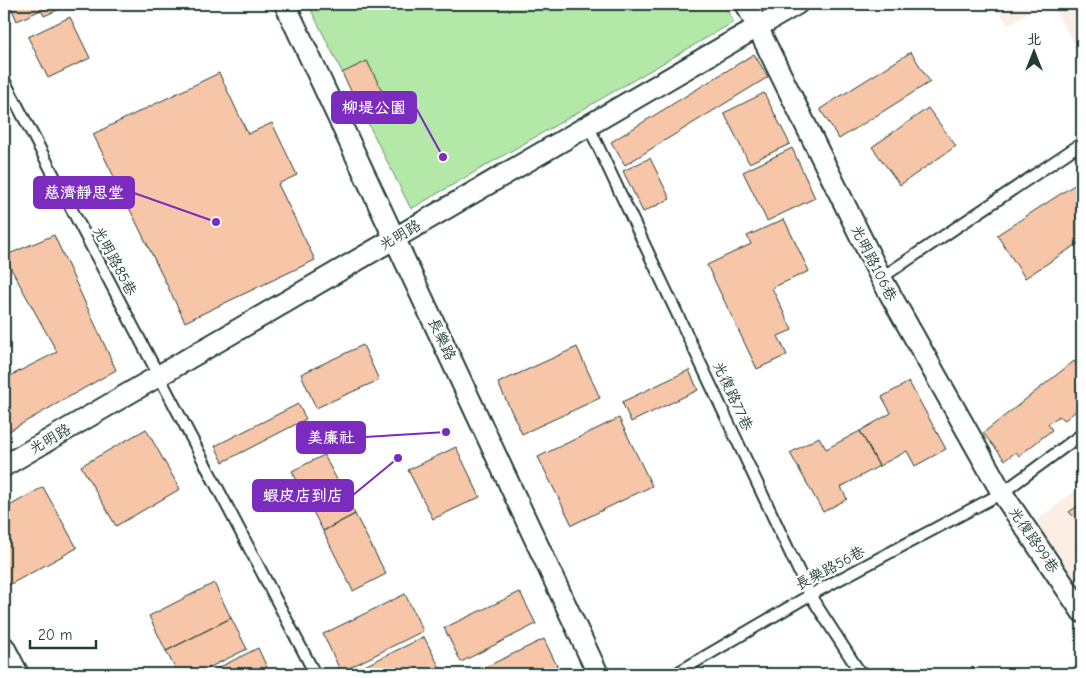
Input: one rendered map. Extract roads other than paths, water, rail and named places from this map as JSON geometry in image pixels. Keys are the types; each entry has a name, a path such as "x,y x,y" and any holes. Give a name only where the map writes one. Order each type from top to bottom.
{"street":[{"name":"長樂路","path":"285,4 598,674"},
{"name":"光明路106巷","path":"746,4 881,278 1002,493"},
{"name":"光明路","path":"4,466 796,4"},
{"name":"光復路99巷","path":"1002,493 1082,612"},
{"path":"4,647 18,674"}],"lane":[{"name":"光明路85巷","path":"4,80 315,674"},
{"name":"光復路77巷","path":"588,125 810,595 861,674"},
{"path":"881,278 1082,143"},
{"name":"長樂路56巷","path":"675,674 810,595 1002,493 1082,434"}],"place":[{"name":"柳堤公園","path":"443,157"},
{"name":"慈濟靜思堂","path":"216,222"},
{"name":"美廉社","path":"446,432"},
{"name":"蝦皮店到店","path":"398,458"}]}
